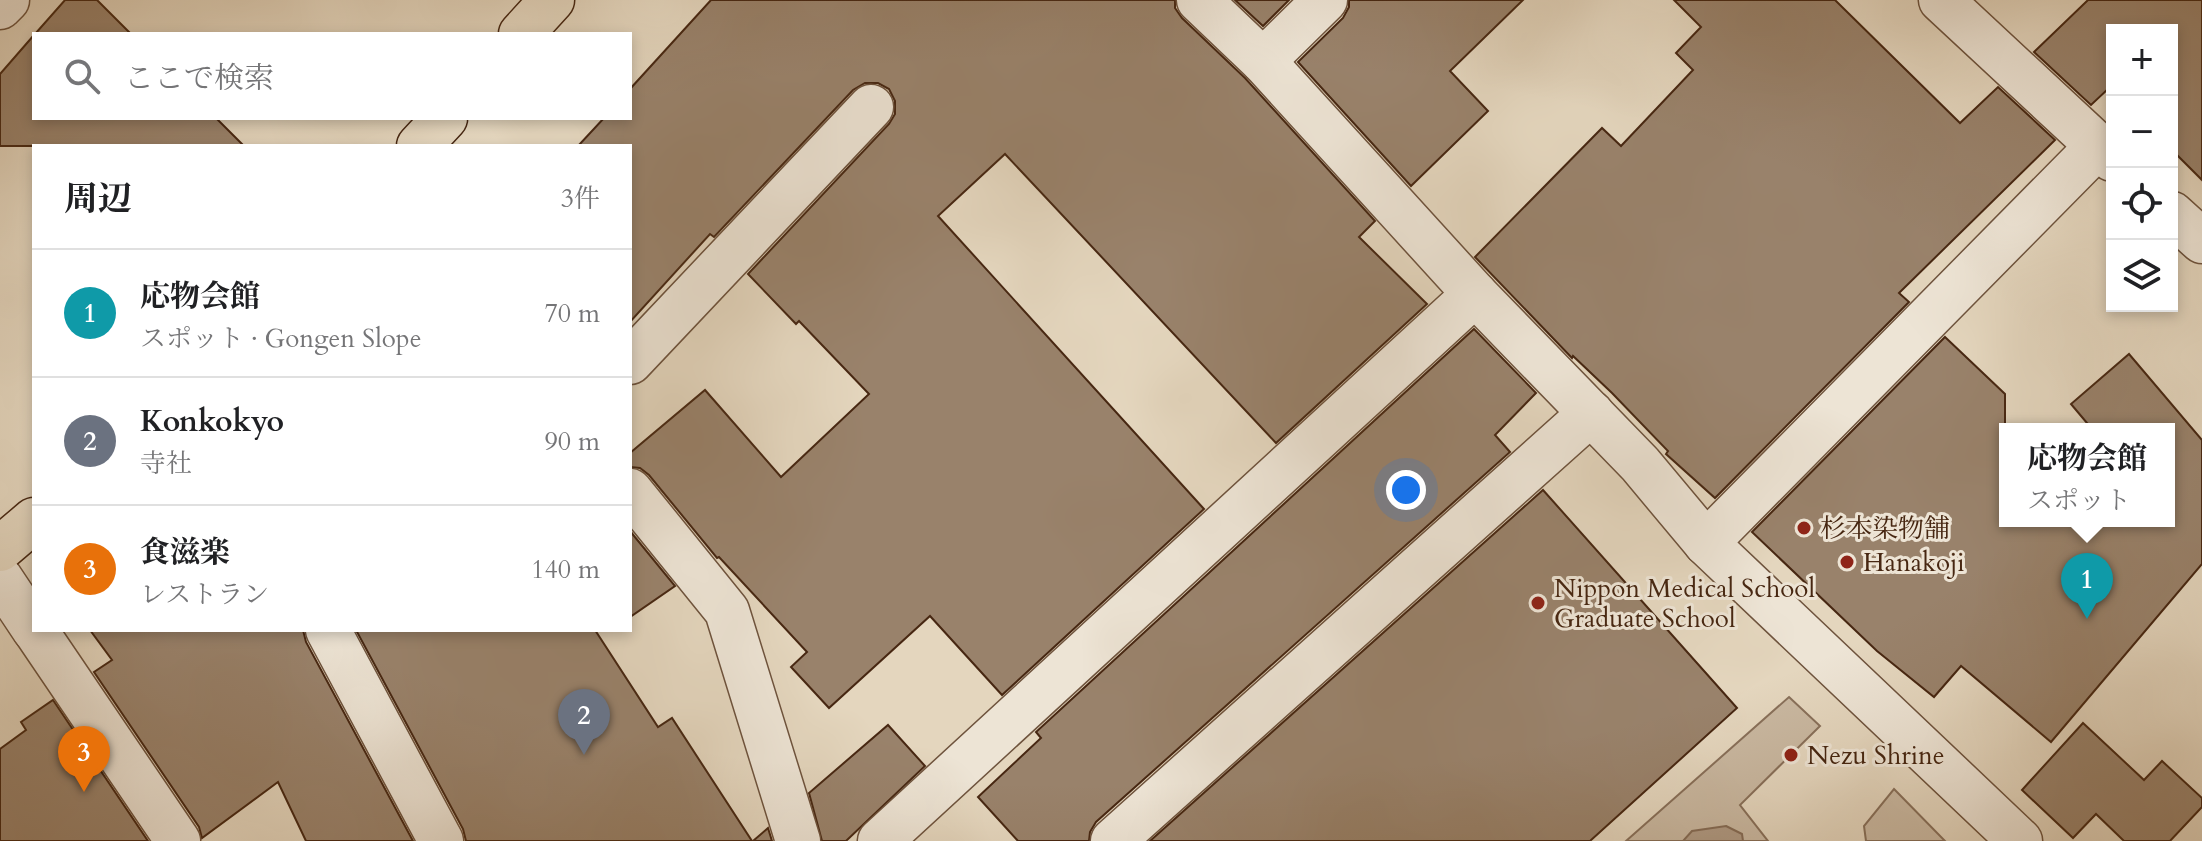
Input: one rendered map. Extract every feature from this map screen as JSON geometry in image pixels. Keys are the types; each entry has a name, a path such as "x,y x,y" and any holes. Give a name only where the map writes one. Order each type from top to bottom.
{"main road":[{"path":"523,32 552,0"},
{"path":"421,144 443,120"},
{"path":"0,549 32,522"}],"street":[{"path":"0,7 7,0"},
{"path":"1199,0 1263,61 1475,294 1640,464 1706,543 2020,841"},
{"path":"1263,61 1325,0"},
{"path":"1706,543 2105,153 1941,0"},
{"path":"632,360 871,107"},
{"path":"2178,219 2202,241"},
{"path":"880,841 1475,294"},
{"path":"1113,841 1591,413"},
{"path":"632,493 727,611 798,841"},
{"path":"0,578 32,626"},
{"path":"36,632 178,841"},
{"path":"329,632 441,841"}],"shaded area":[{"path":"1789,697 1820,726 1740,805 1768,841 1626,841"},
{"path":"1894,789 1945,841 1866,841 1864,826"},
{"path":"1726,826 1742,834 1743,841 1683,841 1692,831"}],"building":[{"path":"65,0 97,0 129,32 37,32"},
{"path":"711,0 1175,0 1175,8 1182,18 1245,78 1375,221 1359,237 1427,304 1276,443 1005,154 938,216 1204,509 1002,695 930,616 829,708 791,667 807,652 717,558 649,475 640,468 632,467 632,451 705,390 781,477 869,394 799,321 796,324 748,274 889,124 895,114 895,101 889,89 878,83 865,83 853,90 714,237 710,234 632,320 632,144 580,144 602,120 632,120 632,87"},
{"path":"1235,0 1289,0 1263,26"},
{"path":"1349,0 1523,0 1450,71 1488,111 1411,186 1298,62 1343,18"},
{"path":"1674,0 1835,0 1960,123 1998,87 2055,140 1899,293 1909,302 1715,498 1666,454 1668,451 1612,393 1572,358 1475,257 1602,128 1621,146 1693,70 1676,53 1701,27"},
{"path":"2088,0 2202,0 2202,180 2178,156 2178,24 2106,24 2106,91 2091,105 2034,52"},
{"path":"32,37 32,120 218,120 242,144 0,146 0,74"},
{"path":"1474,329 1536,393 1495,435 1510,452 1096,822 1089,841 1018,841 978,797 1041,738 1036,732"},
{"path":"1945,337 2005,394 2005,423 1999,423 1999,527 2175,527 2175,423 2087,423 2071,404 2129,354 2202,440 2202,564 2051,742 1961,666 1934,697 1877,651 1752,532"},
{"name":"Nippon Medical School Graduate School","path":"1543,490 1737,708 1590,841 1150,841"},
{"path":"632,533 675,586 632,616"},
{"path":"91,632 304,632 306,642 413,841 306,841 278,782 202,838 199,827 94,672 112,660"},
{"path":"357,632 596,632 658,727 672,718 752,841 466,841 463,829"},
{"path":"53,700 148,841 0,841 0,749 26,730 21,722"},
{"path":"2083,723 2144,780 2162,761 2202,798 2202,807 2170,841 2124,841 2096,814 2073,838 2022,790"},
{"path":"888,725 925,766 846,841 822,841 809,793"},
{"path":"768,828 772,841 753,841"}],"place":[{"name":"杉本染物舗","path":"1804,528"},
{"name":"Hanakoji","path":"1847,562"},
{"name":"Nippon Medical School Graduate School","path":"1538,603"},
{"name":"応物会館","path":"2087,619"},
{"name":"Konkokyo","path":"584,755"},
{"name":"Nezu Shrine","path":"1791,755"},
{"name":"食滋楽","path":"84,792"}]}
